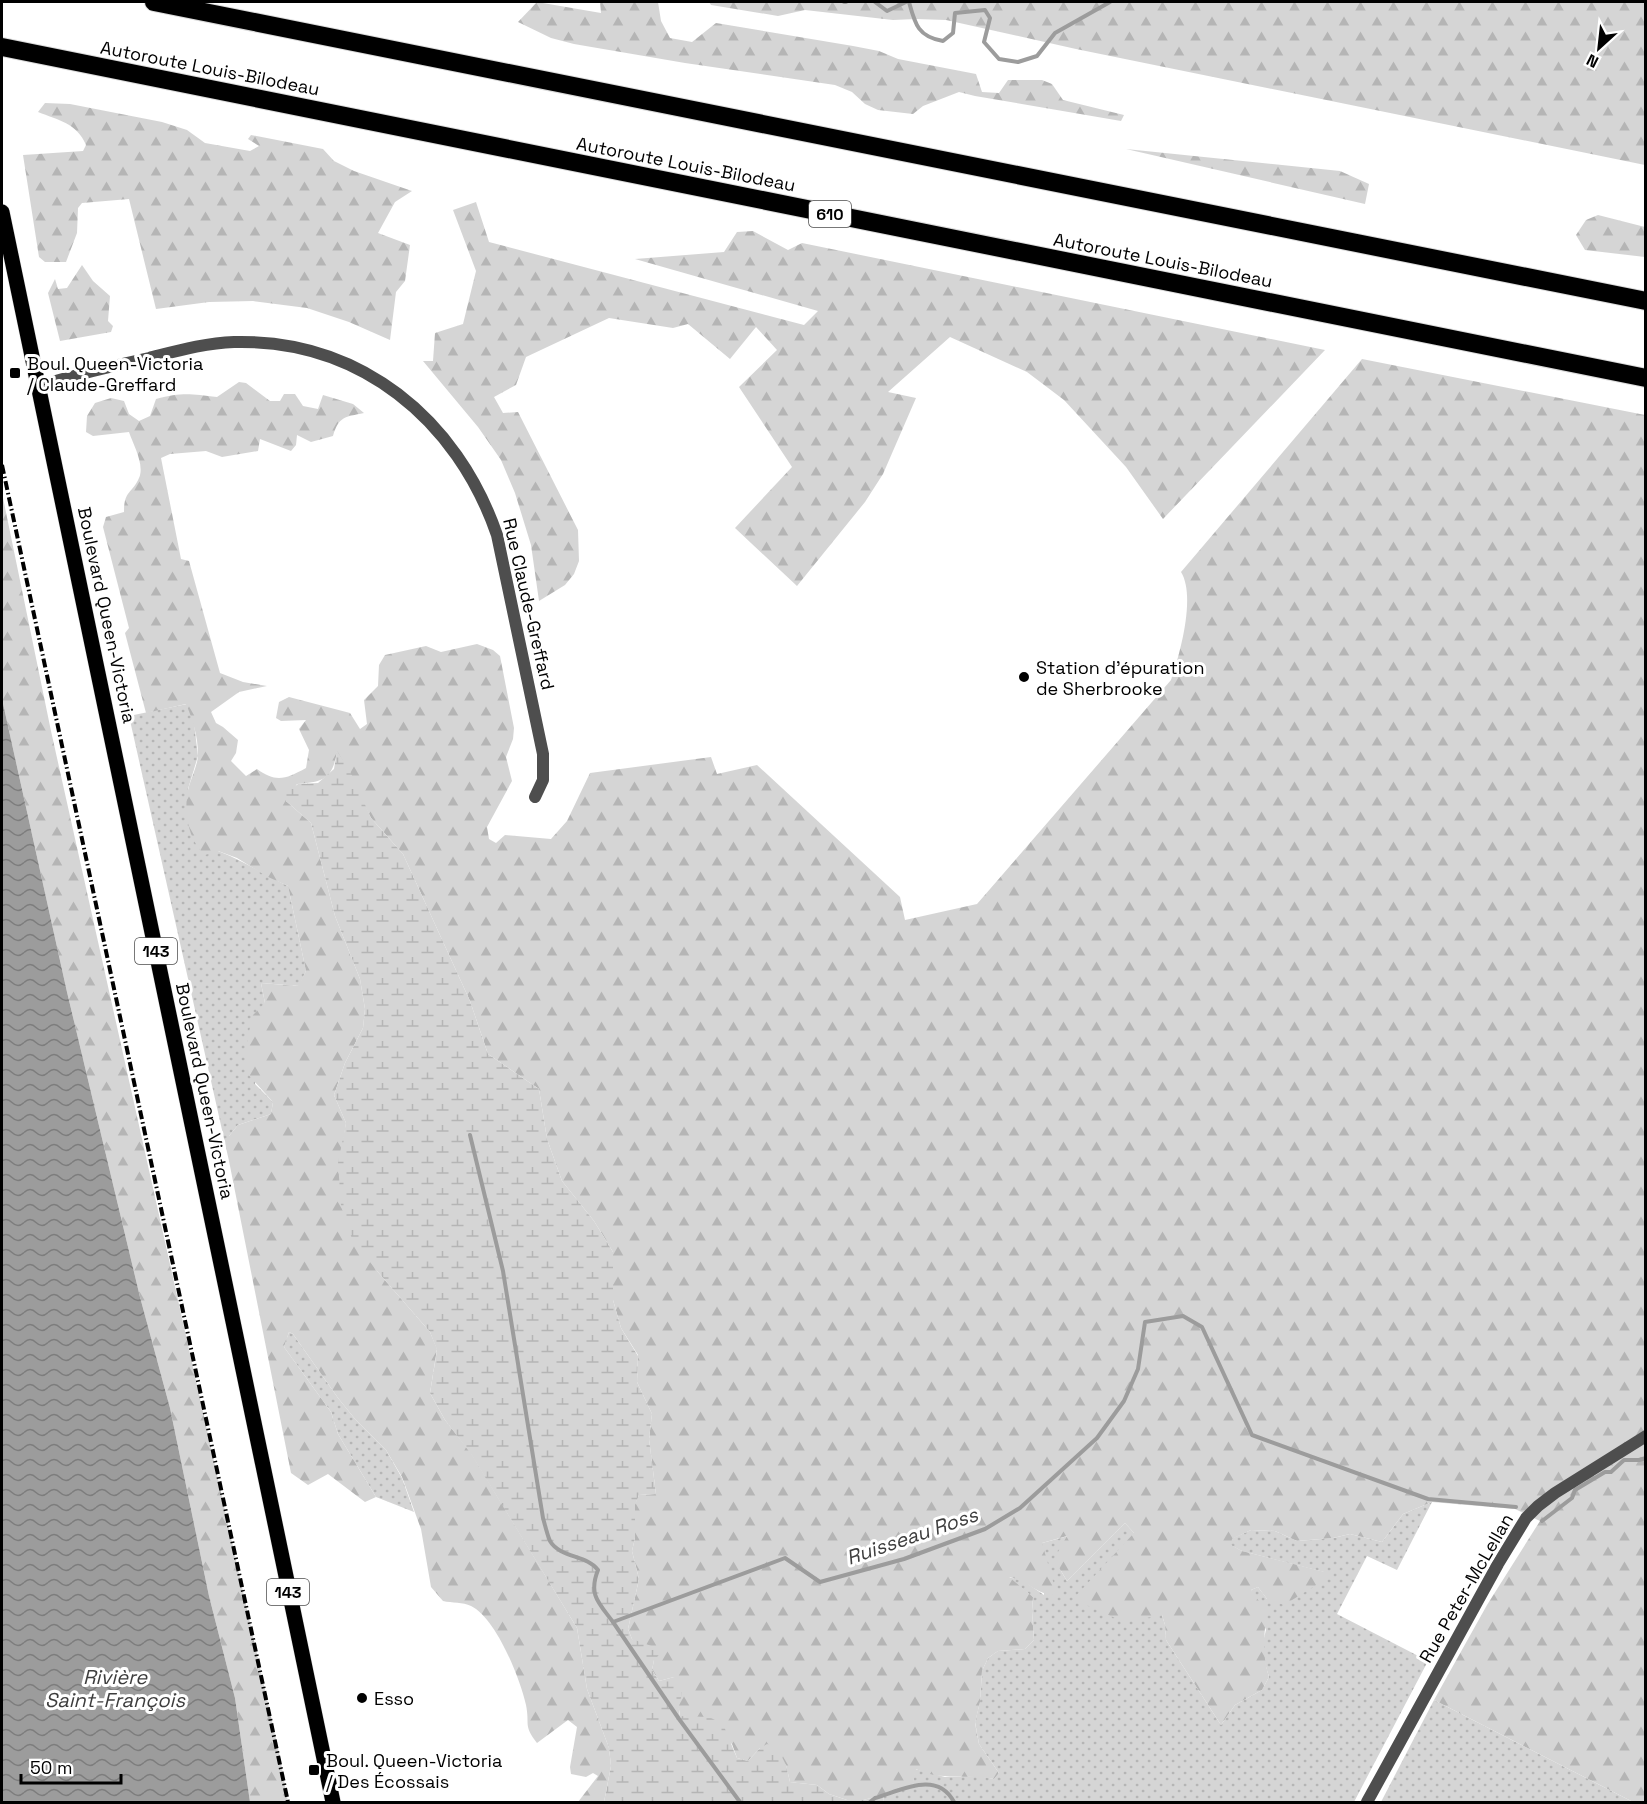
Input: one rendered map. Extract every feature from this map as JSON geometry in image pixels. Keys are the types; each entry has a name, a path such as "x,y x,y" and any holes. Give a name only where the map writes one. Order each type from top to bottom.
{"highway":[{"path":"154,2 1646,301"},
{"name":"Autoroute Louis-Bilodeau","path":"8,49 1646,378"}],"main road":[{"name":"Boulevard Queen-Victoria","path":"2,212 333,1803"}],"street":[{"name":"Rue Claude-Greffard","path":"38,386 208,344 258,343 283,346 332,358 377,380 417,410 452,446 466,466 485,503 497,535 543,754 543,780 535,797"},
{"name":"Rue Peter-McLellan","path":"1367,1803 1498,1564 1526,1518 1555,1493 1646,1436"}],"green space":[{"path":"537,2 601,13 600,2 658,2 661,21 670,38 692,42 716,23 853,46 879,51 898,59 976,74 982,92 999,93 1008,80 1042,80 1052,84 1063,100 1124,115 1121,121 959,92 923,106 913,114 878,110 865,104 852,92 835,85 685,63 551,38 518,22"},
{"path":"709,2 1645,2 1645,165 1076,49 946,20 893,20 805,10 778,16 711,5"},
{"path":"45,103 70,104 162,122 187,130 205,143 250,151 259,146 248,139 251,135 323,149 334,161 354,171 412,191 395,202 378,233 410,245 405,281 396,292 390,340 349,322 307,308 253,301 209,302 156,309 129,199 82,203 78,208 77,233 66,262 45,262 39,257 23,155 83,151 86,145 72,127 38,112"},
{"path":"1126,149 1340,171 1369,184 1365,204"},
{"path":"476,202 489,242 804,325 818,311 635,259 724,252 737,232 753,231 788,250 802,243 1325,350 1163,519 1126,467 1064,400 1027,372 950,337 888,392 916,398 883,474 865,502 797,586 735,528 792,467 739,387 777,350 756,327 730,359 688,324 673,328 609,318 526,357 516,385 494,397 503,413 518,412 578,530 579,561 574,574 565,585 539,601 531,545 515,493 501,460 478,427 423,361 433,361 435,333 463,324 476,271 453,210"},
{"path":"1598,215 1645,227 1645,257 1585,250 1576,235 1586,220"},
{"path":"82,265 93,281 110,296 108,321 113,326 111,332 60,341 48,293 55,279 58,289 67,288"},
{"path":"1362,359 1645,415 1645,1802 1633,1802 1434,1700 1487,1605 1540,1521 1515,1509 1432,1502 1403,1514 1382,1542 1350,1534 1297,1541 1275,1531 1251,1530 1232,1539 1231,1545 1242,1551 1325,1572 1326,1579 1284,1605 1267,1599 1258,1587 1251,1590 1266,1611 1264,1651 1269,1677 1262,1690 1235,1705 1221,1725 1166,1640 1162,1615 1124,1622 1073,1599 1134,1533 1125,1523 1067,1581 1054,1559 1067,1536 1042,1543 1057,1595 1043,1593 1009,1577 1033,1597 1034,1640 1025,1649 998,1651 988,1658 982,1671 980,1702 975,1723 979,1744 999,1773 994,1779 935,1775 916,1769 912,1788 863,1800 847,1800 829,1794 817,1785 790,1782 786,1765 760,1748 748,1761 737,1758 732,1744 694,1718 680,1716 674,1677 659,1681 652,1670 654,1660 632,1639 628,1629 639,1579 632,1551 635,1538 635,1504 639,1495 656,1494 649,1439 652,1414 637,1382 638,1355 621,1328 613,1300 613,1252 594,1221 562,1181 547,1139 539,1089 488,1054 470,1001 403,854 371,818 337,752 332,768 325,777 314,782 297,784 286,801 311,823 335,916 360,979 365,1009 363,1028 345,1063 334,1095 346,1123 343,1143 377,1271 430,1332 437,1349 430,1393 445,1420 471,1453 577,1628 587,1689 609,1748 611,1766 604,1802 578,1802 598,1776 593,1773 586,1777 571,1774 570,1767 577,1727 568,1720 537,1743 528,1728 526,1705 513,1665 498,1635 480,1613 471,1606 443,1601 431,1587 421,1529 402,1477 386,1450 355,1419 293,1334 289,1332 284,1347 331,1412 338,1434 376,1497 365,1502 328,1474 308,1485 291,1473 229,1161 229,1136 238,1125 271,1114 273,1102 246,1072 248,1036 253,1015 265,1003 261,983 298,986 306,971 288,886 266,876 237,858 218,851 205,855 190,832 186,804 198,754 193,722 186,704 146,713 125,633 129,628 103,527 106,517 124,512 127,496 139,478 140,461 129,432 93,436 86,432 87,416 95,403 111,398 124,401 129,414 139,421 150,416 156,399 186,394 217,397 239,382 246,383 270,401 280,401 284,394 295,394 303,406 318,409 323,395 353,404 364,413 344,418 340,421 333,436 311,442 297,435 296,445 291,451 260,439 258,451 222,457 206,451 170,454 161,458 181,559 189,561 220,673 243,682 267,686 239,692 211,712 216,723 238,740 236,753 231,761 246,776 257,769 270,776 281,778 306,768 309,750 299,729 306,720 281,721 276,718 279,702 289,697 350,713 360,729 367,724 364,700 378,686 379,665 385,655 426,646 441,652 477,644 493,650 500,656 514,728 513,739 506,757 512,781 487,827 489,839 496,843 505,835 551,839 567,821 590,773 711,757 717,774 757,765 900,897 905,920 977,904 1171,680 1182,641 1187,610 1185,582 1181,572"},
{"path":"2,493 51,731 280,1757 288,1802 250,1802 235,1698 209,1596 170,1408 140,1297 67,992 2,699"},
{"path":"187,704 194,723 198,756 188,789 218,851 288,886 306,971 299,986 261,983 265,1003 255,1084 273,1102 271,1114 238,1125 229,1136 229,1161 129,716"},
{"path":"337,751 349,769 371,818 403,854 470,1001 488,1054 539,1089 547,1139 562,1181 594,1221 613,1252 613,1300 621,1328 638,1356 637,1382 652,1414 649,1439 656,1494 639,1495 635,1505 635,1538 632,1551 639,1579 628,1629 632,1639 657,1648 660,1654 654,1660 652,1670 659,1681 674,1677 681,1681 680,1716 709,1717 723,1724 737,1758 748,1761 767,1744 777,1747 786,1765 790,1782 817,1785 829,1794 847,1800 863,1800 883,1795 884,1802 604,1802 611,1766 609,1748 587,1689 577,1628 471,1454 445,1420 430,1393 437,1350 430,1332 352,1239 341,1205 338,1163 346,1123 334,1095 345,1063 363,1028 365,1009 360,979 335,916 311,823 286,801 286,793 298,784 318,783 334,769"},
{"path":"289,1332 293,1334 355,1419 386,1450 402,1478 414,1512 376,1497 338,1434 331,1412 284,1347"},
{"path":"1432,1502 1397,1570 1367,1556 1337,1614 1428,1661 1354,1802 884,1802 883,1795 912,1788 915,1769 945,1777 979,1776 994,1779 999,1773 979,1744 975,1722 980,1702 982,1671 988,1658 998,1651 1025,1649 1034,1640 1033,1597 1007,1577 1022,1580 1044,1595 1042,1543 1068,1536 1061,1571 1067,1581 1125,1523 1134,1533 1155,1615 1162,1615 1166,1640 1221,1725 1235,1705 1262,1690 1269,1677 1264,1660 1263,1642 1266,1630 1251,1590 1258,1587 1267,1599 1324,1572 1242,1551 1230,1545 1231,1539 1251,1530 1275,1531 1297,1541 1350,1534 1382,1542 1403,1514"},
{"path":"1434,1700 1633,1802 1381,1802"}],"water":[{"name":"Rivière Saint-François","path":"2,699 67,992 140,1297 170,1408 209,1596 235,1698 250,1802 2,1802"}],"waterway":[{"path":"875,2 887,11 906,2"},
{"path":"909,2 913,17 923,33 943,41 953,33 955,13 985,10 990,18 984,42 999,59 1018,62 1037,56 1055,33 1110,2"},
{"path":"470,1135 503,1271 547,1532 554,1547 593,1565 598,1570 594,1586 596,1598 613,1622"},
{"name":"Ruisseau Ross","path":"740,1802 679,1719 613,1622 785,1558 820,1582 904,1559 985,1529 1020,1508 1097,1438 1124,1401 1138,1369 1145,1322 1183,1316 1202,1327 1252,1435 1428,1499 1516,1507"},
{"name":"Ruisseau Ross","path":"1542,1521 1572,1498 1575,1490 1605,1472 1611,1472 1624,1460 1646,1458"},
{"path":"870,1802 875,1798 918,1785 938,1787 947,1792 954,1802"}],"railway":[{"path":"2,465 288,1802"}],"place":[{"name":"Boul. Queen-Victoria / Claude-Greffard","path":"15,373"},
{"name":"Station d'épuration de Sherbrooke","path":"1024,677"},
{"name":"Esso","path":"362,1698"},
{"name":"Boul. Queen-Victoria / Des Écossais","path":"314,1770"}]}
